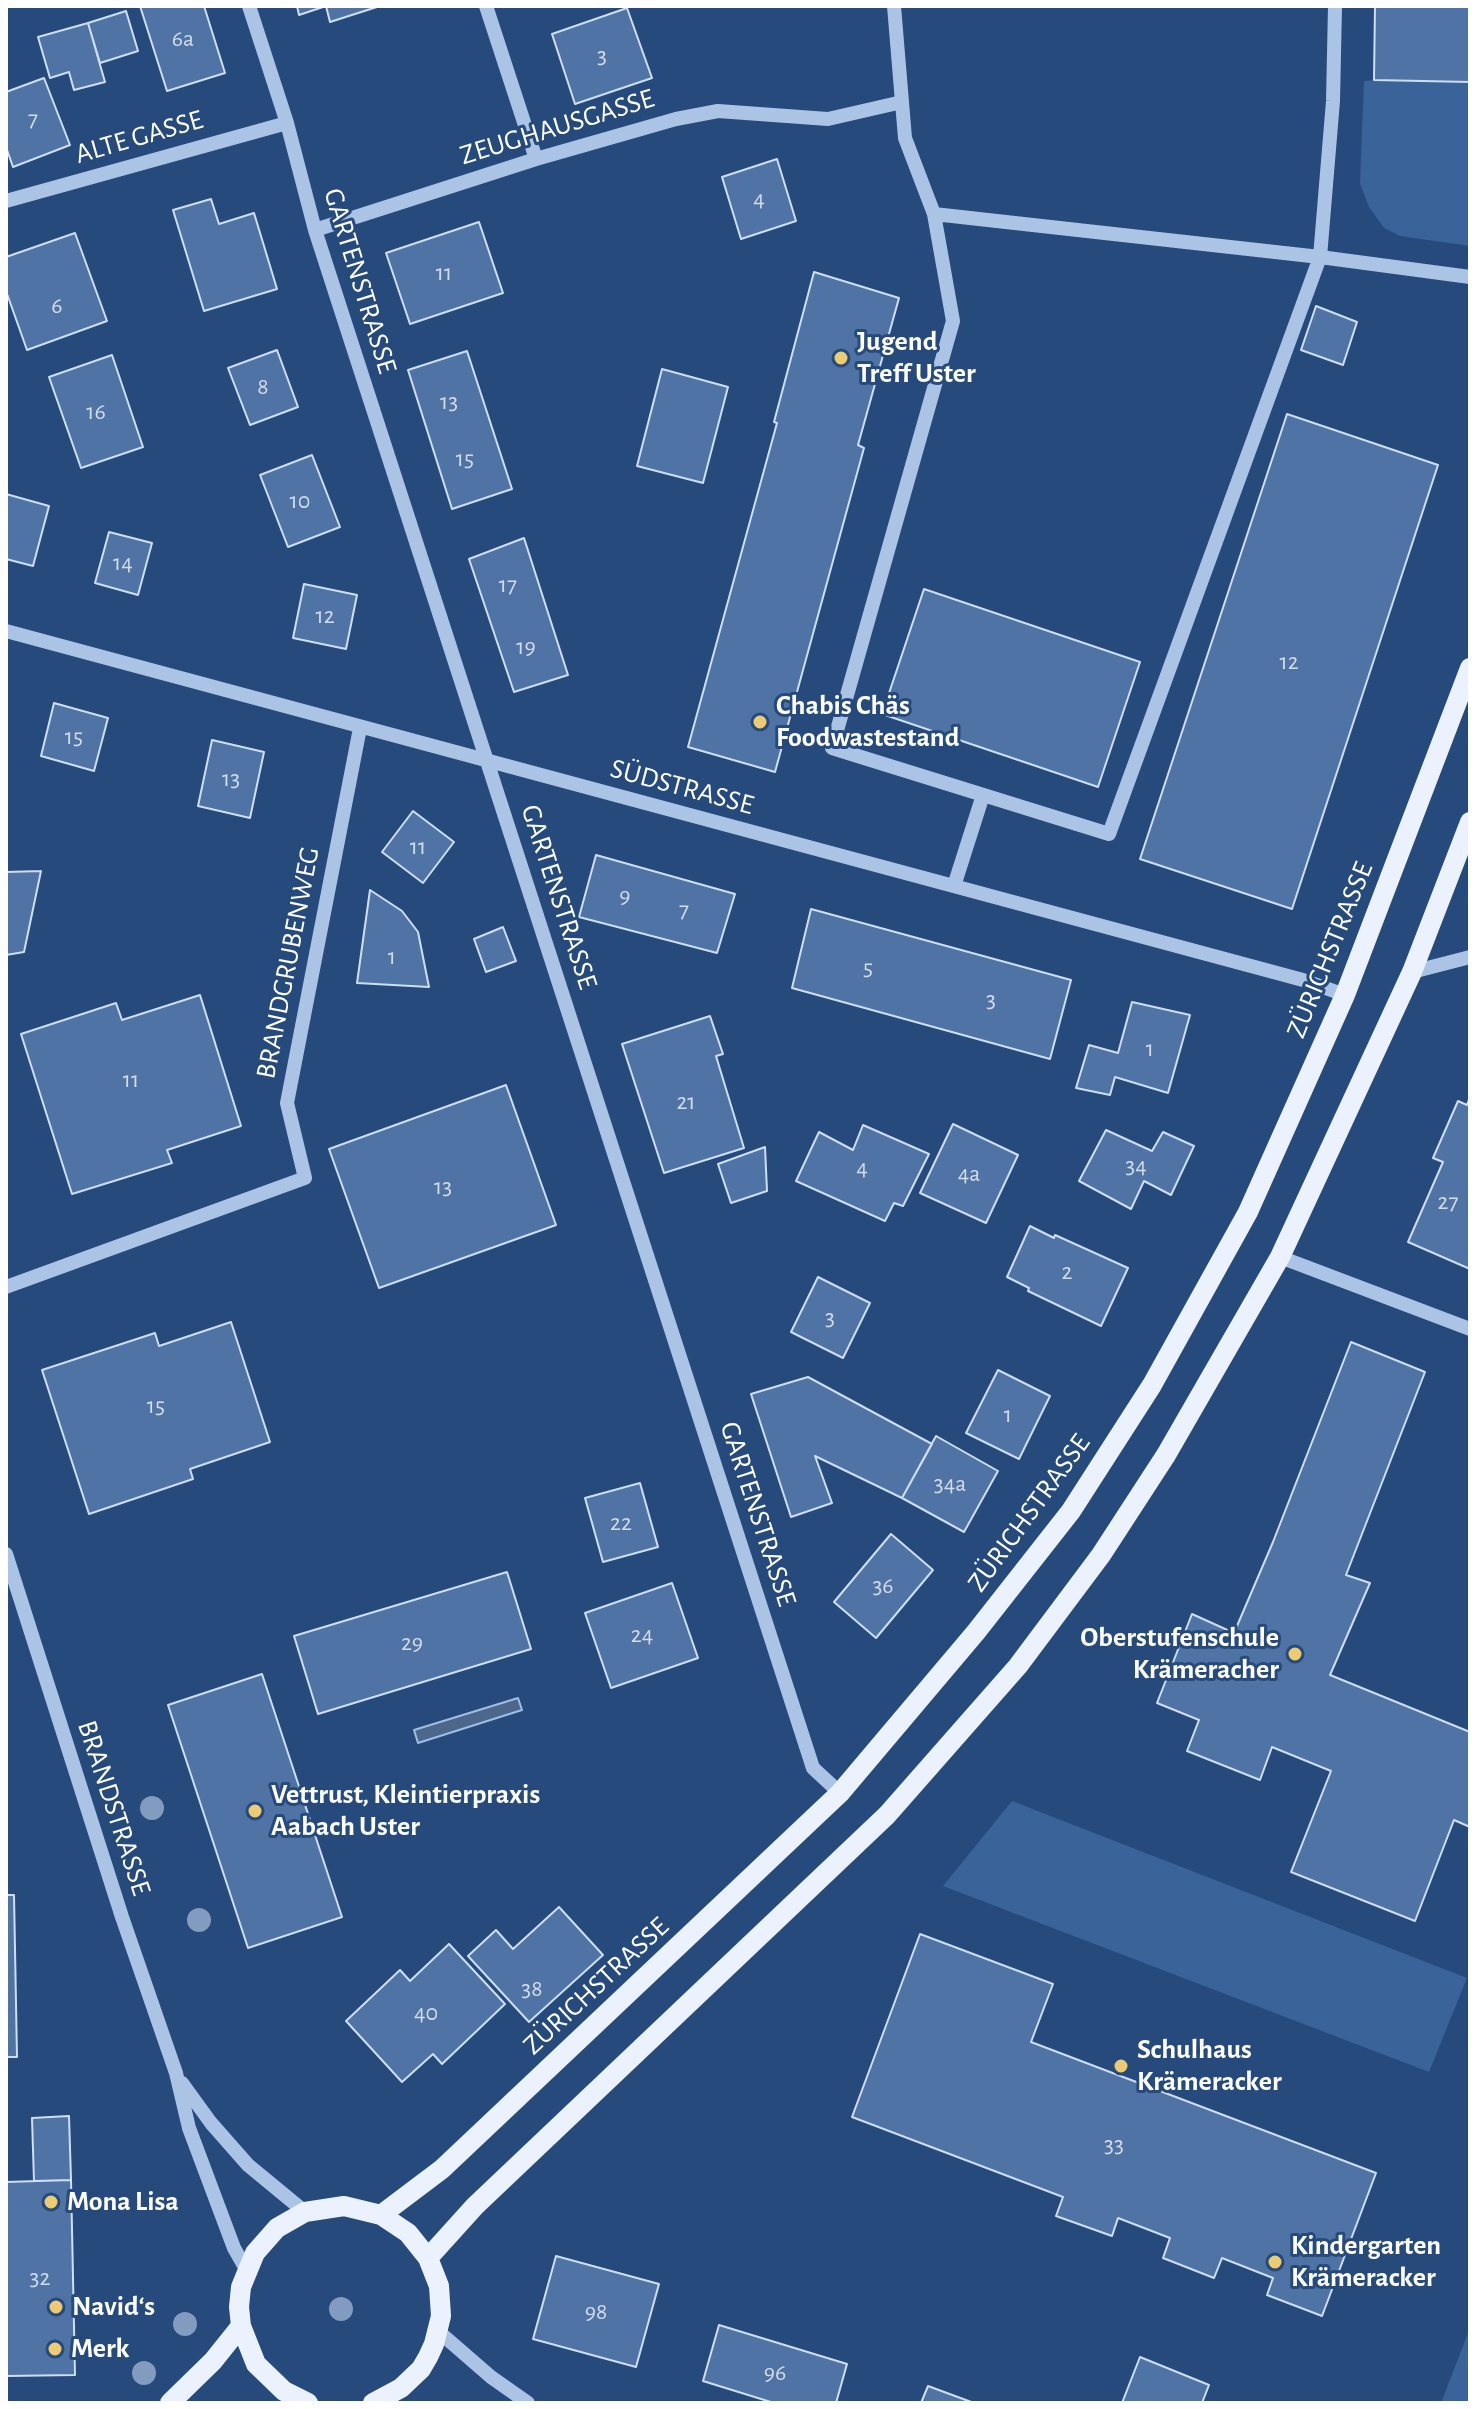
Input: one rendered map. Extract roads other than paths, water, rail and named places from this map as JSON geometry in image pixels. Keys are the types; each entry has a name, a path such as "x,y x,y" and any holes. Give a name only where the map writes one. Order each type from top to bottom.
{"main road":[{"name":"ZÜRICHSTRASSE","path":"381,2215 442,2169 840,1793 966,1644 1071,1511 1152,1385 1248,1212 1345,995 1470,668"},
{"path":"428,2258 475,2206 887,1815 1018,1666 1101,1555 1166,1455 1280,1257 1412,972 1470,822"},
{"path":"308,2403 277,2397 256,2364 241,2326 239,2307 246,2269 270,2234 305,2212 344,2206 381,2215 408,2233 435,2272 441,2301 438,2331 421,2369 401,2388 377,2403"},
{"path":"170,2403 213,2361 241,2326"}],"street":[{"name":"GARTENSTRASSE","path":"249,6 287,123 315,230 813,1768 840,1793"},
{"path":"486,6 536,159"},
{"path":"894,6 905,138 934,214 953,321 832,748 1109,834 1320,257 1333,101 1335,6"},
{"name":"ZEUGHAUSGASSE","path":"315,230 536,159 676,119 718,111 820,119 902,102"},
{"name":"ALTE GASSE","path":"6,201 287,123"},
{"path":"934,214 1470,277"},
{"name":"SÜDSTRASSE","path":"6,631 1303,980 1345,995"},
{"name":"BRANDGRUBENWEG","path":"6,1287 305,1178 287,1103 360,728"},
{"path":"954,886 983,795"},
{"path":"1412,972 1470,957"},
{"path":"1280,1257 1470,1329"},
{"name":"BRANDSTRASSE","path":"6,1554 122,1917 177,2077 189,2128 234,2248 246,2269"},
{"name":"BRANDSTRASSE","path":"177,2077 211,2123 248,2165 305,2212"},
{"path":"438,2331 491,2377 528,2403"}],"place":[{"name":"Jugend Treff Uster","path":"841,358"},
{"name":"Chabis Chäs Foodwastestand","path":"760,722"},
{"name":"Oberstufenschule Krämeracher","path":"1295,1654"},
{"name":"Vettrust, Kleintierpraxis Aabach Uster","path":"255,1811"},
{"name":"Schulhaus Krämeracker","path":"1121,2066"},
{"name":"Mona Lisa","path":"51,2202"},
{"name":"Kindergarten Krämeracker","path":"1275,2262"},
{"name":"Navid‘s","path":"56,2307"},
{"name":"Merk","path":"55,2349"}]}
